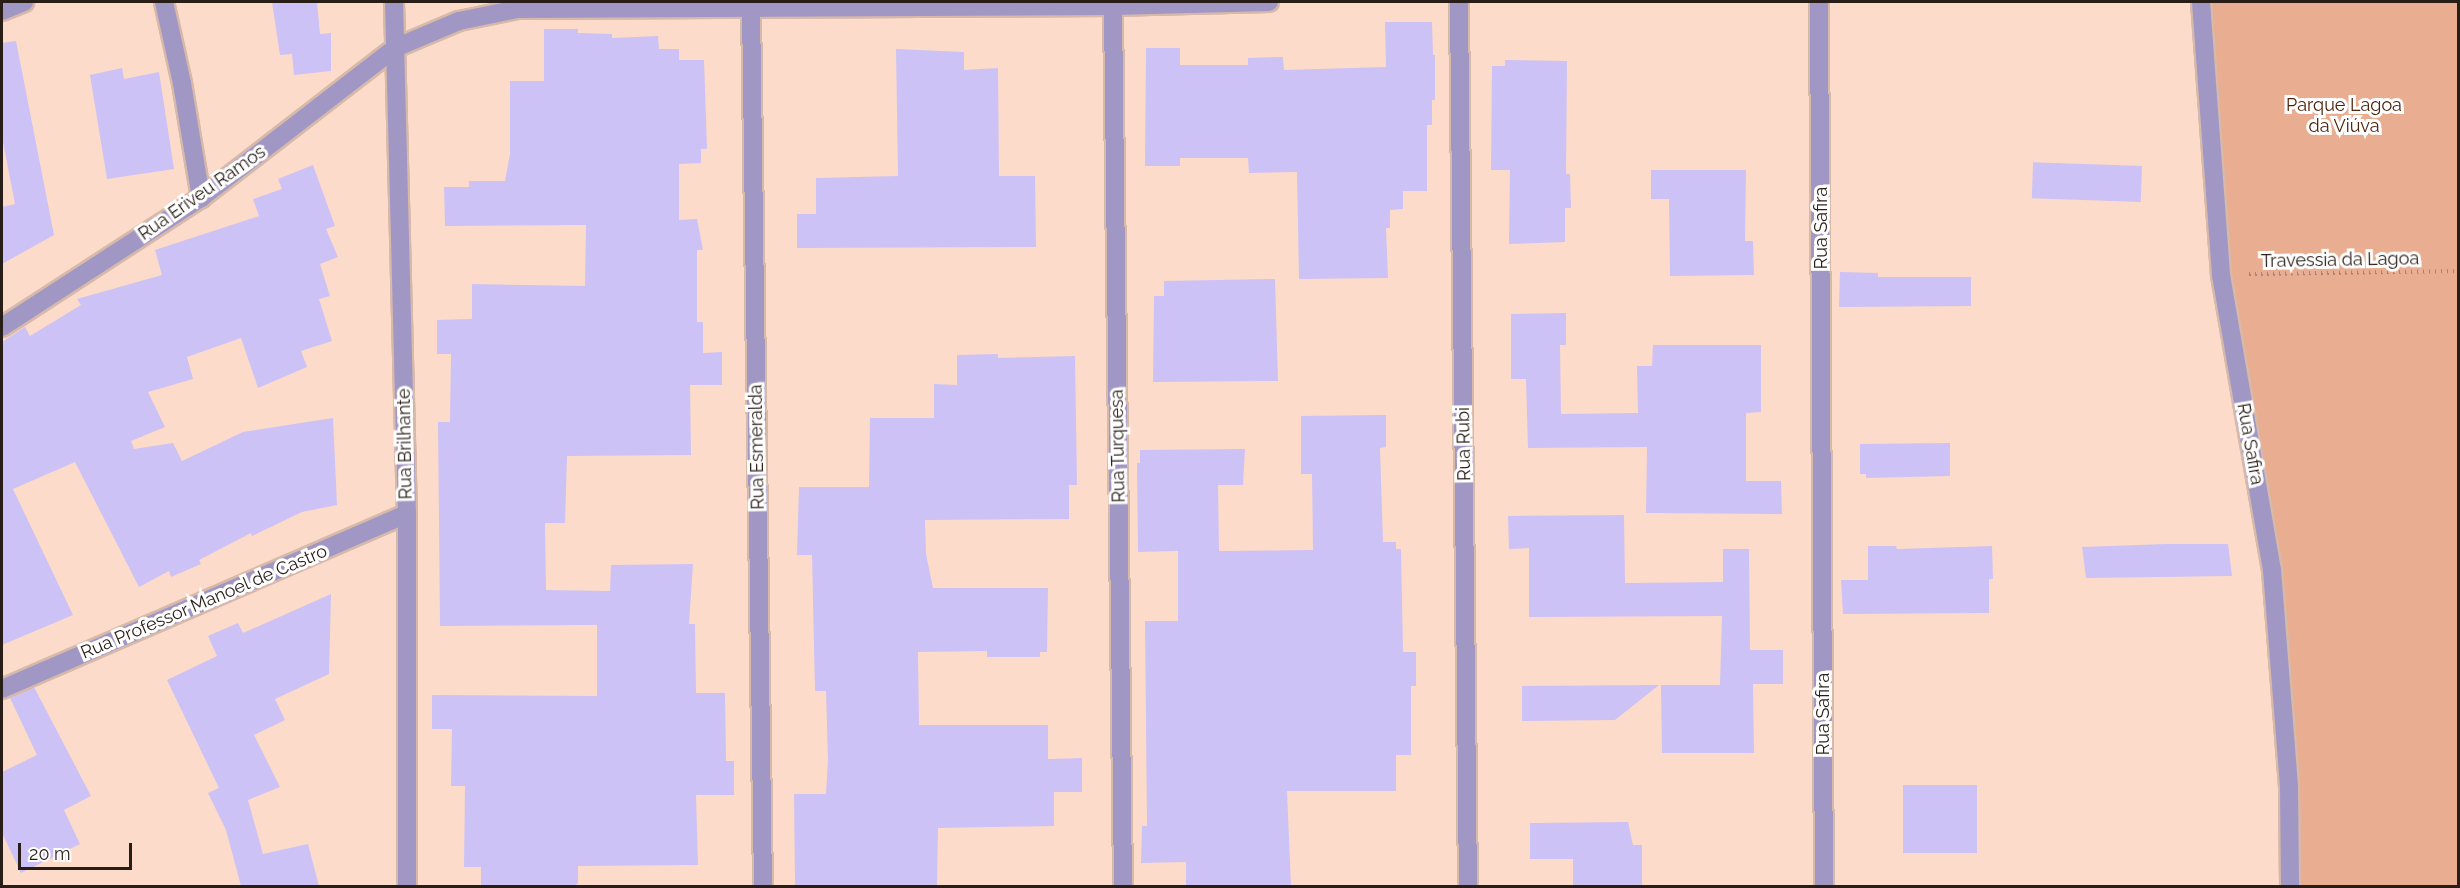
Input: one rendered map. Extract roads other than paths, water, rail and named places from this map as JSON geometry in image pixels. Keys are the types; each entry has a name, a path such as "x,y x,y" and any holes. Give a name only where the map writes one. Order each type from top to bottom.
{"street":[{"path":"2,11 24,2"},
{"path":"164,2 182,83 201,198"},
{"name":"Rua Brilhante","path":"394,2 407,514 407,886"},
{"name":"Rua Eriveu Ramos","path":"2,327 201,198 395,48 459,21 518,9 1113,6 1269,2"},
{"name":"Rua Rubi","path":"1459,2 1468,886"},
{"name":"Rua Safira","path":"1820,2 1824,886"},
{"name":"Rua Safira","path":"2201,2 2221,275 2272,570 2289,788 2290,886"},
{"name":"Rua Turquesa","path":"1113,6 1123,886"},
{"name":"Rua Esmeralda","path":"751,7 763,886"},
{"name":"Rua Professor Manoel de Castro","path":"2,689 407,514"}],"park label":[{"name":"Parque Lagoa da Viúva","path":"2344,116"}]}
